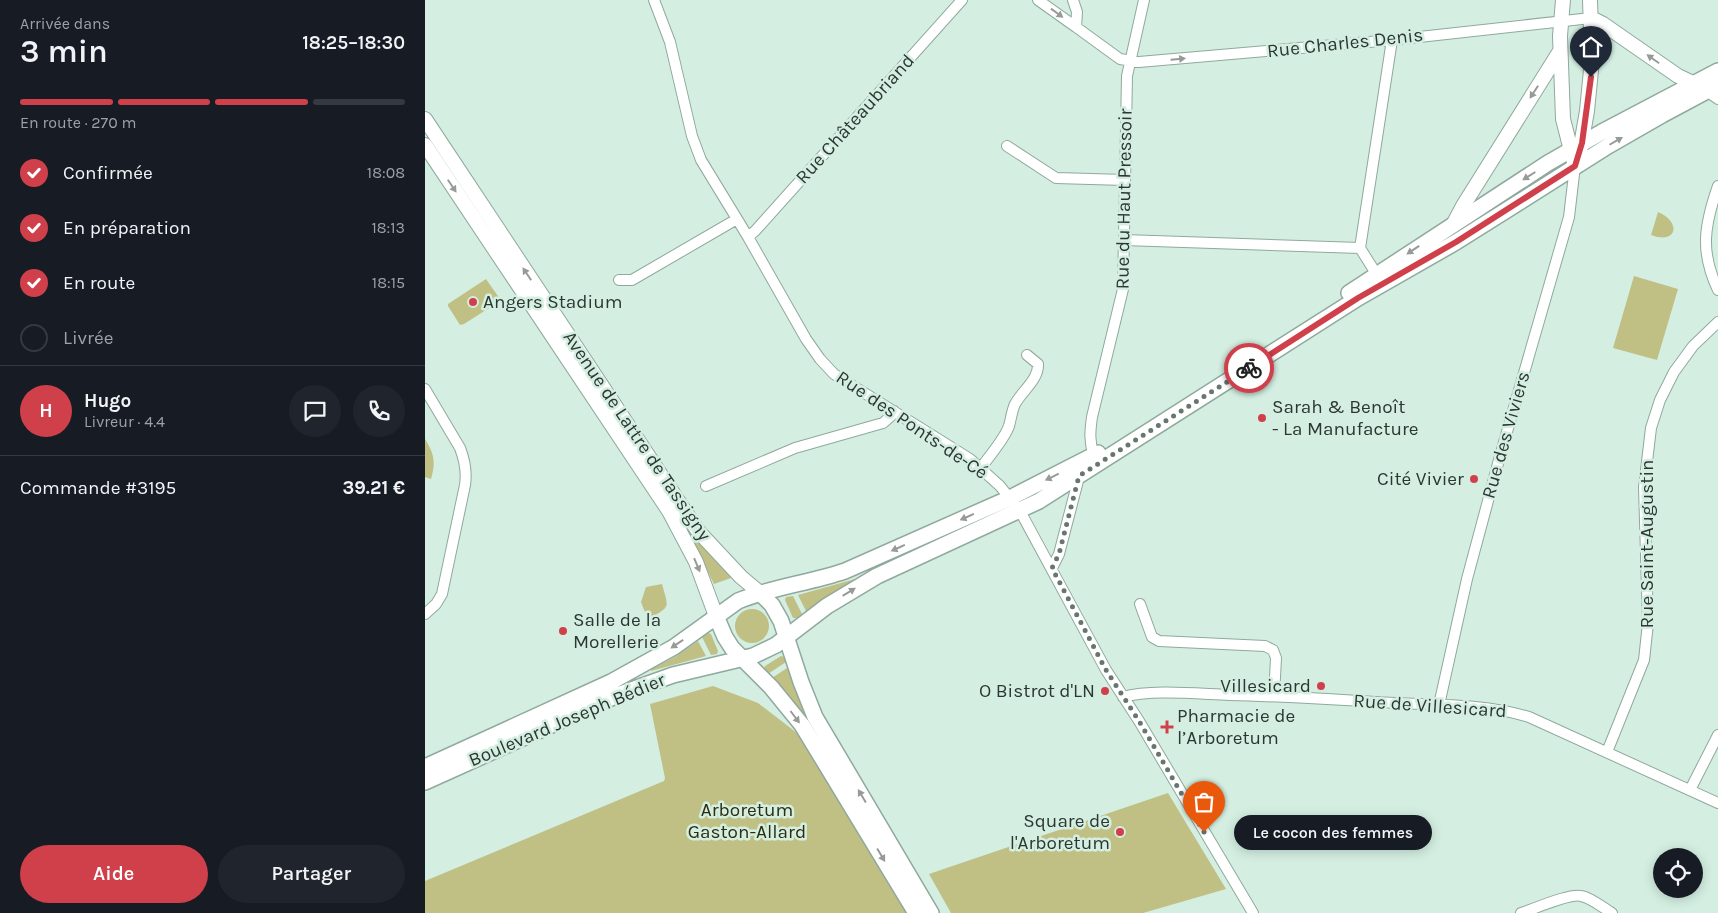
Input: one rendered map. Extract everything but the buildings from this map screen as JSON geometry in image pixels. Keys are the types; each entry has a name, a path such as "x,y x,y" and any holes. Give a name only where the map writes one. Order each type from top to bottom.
{"main road":[{"path":"742,659 765,651 787,637 827,606 877,576 1020,511 1079,476 1358,298 1456,242 1630,133 1709,90 1718,71"},
{"path":"916,913 802,725 771,687 742,659 725,637 717,616 738,601 760,593 824,578 845,571 1011,498 1094,456 1377,275 1454,223 1576,147 1709,90"},
{"path":"760,593 779,615 801,682 815,716 931,913"},
{"name":"Boulevard Joseph Bédier","path":"425,768 611,682 674,647 717,616"},
{"name":"Boulevard Joseph Bédier","path":"425,782 620,694 686,671 742,659"}],"street":[{"name":"Rue des Ponts-de-Cé","path":"654,0 670,42 695,146 701,160 748,237 805,339 834,374 970,459 1011,498 1052,568 1106,670 1139,721 1253,913"},
{"name":"Rue Châteaubriand","path":"748,237 962,0"},
{"path":"1038,0 1111,54 1120,59 1130,61"},
{"path":"1073,0 1077,12 1076,27"},
{"name":"Rue du Haut Pressoir","path":"1094,456 1090,435 1092,417 1123,289 1127,76 1144,0"},
{"path":"1563,0 1560,51 1563,119 1576,147"},
{"path":"1575,166 1576,147 1592,60 1590,0"},
{"path":"1591,18 1603,24 1678,76 1709,90"},
{"name":"Rue Charles Denis","path":"1130,61 1139,62 1392,40 1591,18"},
{"path":"1377,275 1360,248 1392,40"},
{"path":"1454,223 1560,51"},
{"name":"Avenue de Lattre de Tassigny","path":"425,120 698,531 741,577 760,593"},
{"name":"Avenue de Lattre de Tassigny","path":"425,145 669,512 696,562 717,616"},
{"path":"1007,146 1056,178 1125,180"},
{"name":"Rue des Viviers","path":"1439,704 1477,541 1569,217 1575,166"},
{"path":"1718,186 1709,214 1705,246 1706,260 1718,290"},
{"path":"619,280 632,280 737,219"},
{"path":"1124,240 1360,248"},
{"name":"Rue Saint-Augustin","path":"1607,752 1644,660 1648,623 1644,487 1651,428 1660,400 1674,372 1693,346 1718,322"},
{"path":"981,468 1008,428 1015,405 1026,387 1034,379 1038,364 1027,356"},
{"path":"425,389 460,448 466,472 444,587 436,604 425,614"},
{"path":"706,486 795,448 883,423 894,411"},
{"path":"1052,568 1059,554 1079,476"},
{"path":"1141,604 1151,637 1159,641 1265,646 1273,650 1276,658 1274,696"},
{"name":"Rue de Villesicard","path":"1123,697 1162,693 1274,696 1439,704 1514,712 1529,717 1718,803"},
{"path":"1690,790 1718,735"},
{"path":"1521,913 1575,896 1586,898 1612,913"}],"green space":[{"path":"1658,212 1671,221 1673,231 1671,235 1660,237 1651,235"},
{"path":"1634,276 1678,289 1657,360 1613,348"},
{"name":"Angers Stadium","path":"486,279 500,301 460,325 448,304"},
{"path":"425,439 433,458 431,479 425,477"},
{"path":"670,501 704,548 731,578 714,584"},
{"path":"855,579 806,611 798,595"},
{"path":"662,584 667,603 666,606 661,612 648,620 641,602 646,587"},
{"path":"793,596 802,614 797,618 793,618 785,600 786,597"},
{"path":"752,609 759,610 764,614 768,619 768,633 764,638 759,642 752,643 745,642 740,638 736,633 735,626 736,619 740,614 745,610"},
{"path":"708,633 711,634 718,651 717,654 711,655 702,637"},
{"path":"698,641 706,656 651,671 652,669 675,657"},
{"path":"781,656 784,657 786,662 768,674 764,669 765,666"},
{"path":"787,668 789,669 822,744 772,678"},
{"name":"Arboretum Gaston-Allard","path":"713,686 758,703 806,740 909,913 425,913 425,881 664,781 665,778 650,704"},
{"name":"Square de l'Arboretum","path":"1168,793 1226,889 1143,913 951,913 929,874"}],"way so far":[{"path":"1204,832 1139,721 1106,670 1052,568 1059,554 1079,476 1249,368"}],"place":[{"name":"Angers Stadium","path":"473,302"},
{"name":"Sarah & Benoît - La Manufacture","path":"1262,418"},
{"name":"Cité Vivier","path":"1474,479"},
{"name":"Salle de la Morellerie","path":"563,631"},
{"name":"Villesicard","path":"1321,686"},
{"name":"O Bistrot d'LN","path":"1105,691"},
{"name":"Pharmacie de l’Arboretum","path":"1167,727"},
{"name":"Square de l'Arboretum","path":"1120,832"},
{"name":"Le cocon des femmes","path":"1204,832"}],"route":[{"path":"1249,368 1358,298 1456,242 1575,166 1582,143 1591,77"}]}
